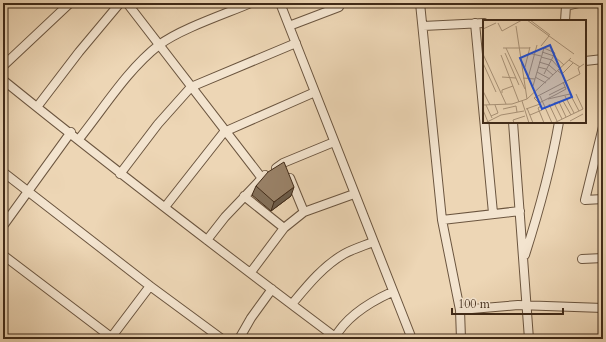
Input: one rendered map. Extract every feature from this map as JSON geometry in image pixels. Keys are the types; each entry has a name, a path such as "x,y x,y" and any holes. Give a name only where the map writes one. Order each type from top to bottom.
{"street":[{"path":"3,66 70,3"},
{"path":"37,107 79,52 120,3"},
{"path":"127,3 224,132 261,177"},
{"path":"79,139 129,75 159,45 183,32 251,3"},
{"path":"280,3 392,292 412,339"},
{"path":"289,26 339,7 341,3"},
{"path":"420,3 442,220 460,310 460,339"},
{"path":"565,20 566,6 579,3"},
{"path":"423,26 483,23"},
{"path":"474,24 483,114"},
{"path":"120,174 158,124 191,87 296,43"},
{"path":"586,61 603,59"},
{"path":"3,80 71,132 120,174 335,338 361,309 374,300 392,292"},
{"path":"165,207 224,132 315,92"},
{"path":"484,123 493,213"},
{"path":"513,123 529,339"},
{"path":"524,260 542,204 559,123"},
{"path":"603,127 600,148 586,200 603,199"},
{"path":"3,226 71,132"},
{"path":"207,240 225,217 261,177 284,163 334,142"},
{"path":"284,163 304,212"},
{"path":"3,172 150,286 222,339"},
{"path":"250,272 284,228 304,212 354,194"},
{"path":"244,196 284,228"},
{"path":"442,220 520,211"},
{"path":"292,304 317,274 349,252 373,242"},
{"path":"3,255 111,338 150,286"},
{"path":"582,260 603,258"},
{"path":"239,339 251,318 272,289"},
{"path":"460,310 518,305 603,308"}],"building":[{"path":"284,162 294,187 274,202 256,186 268,172"}]}
